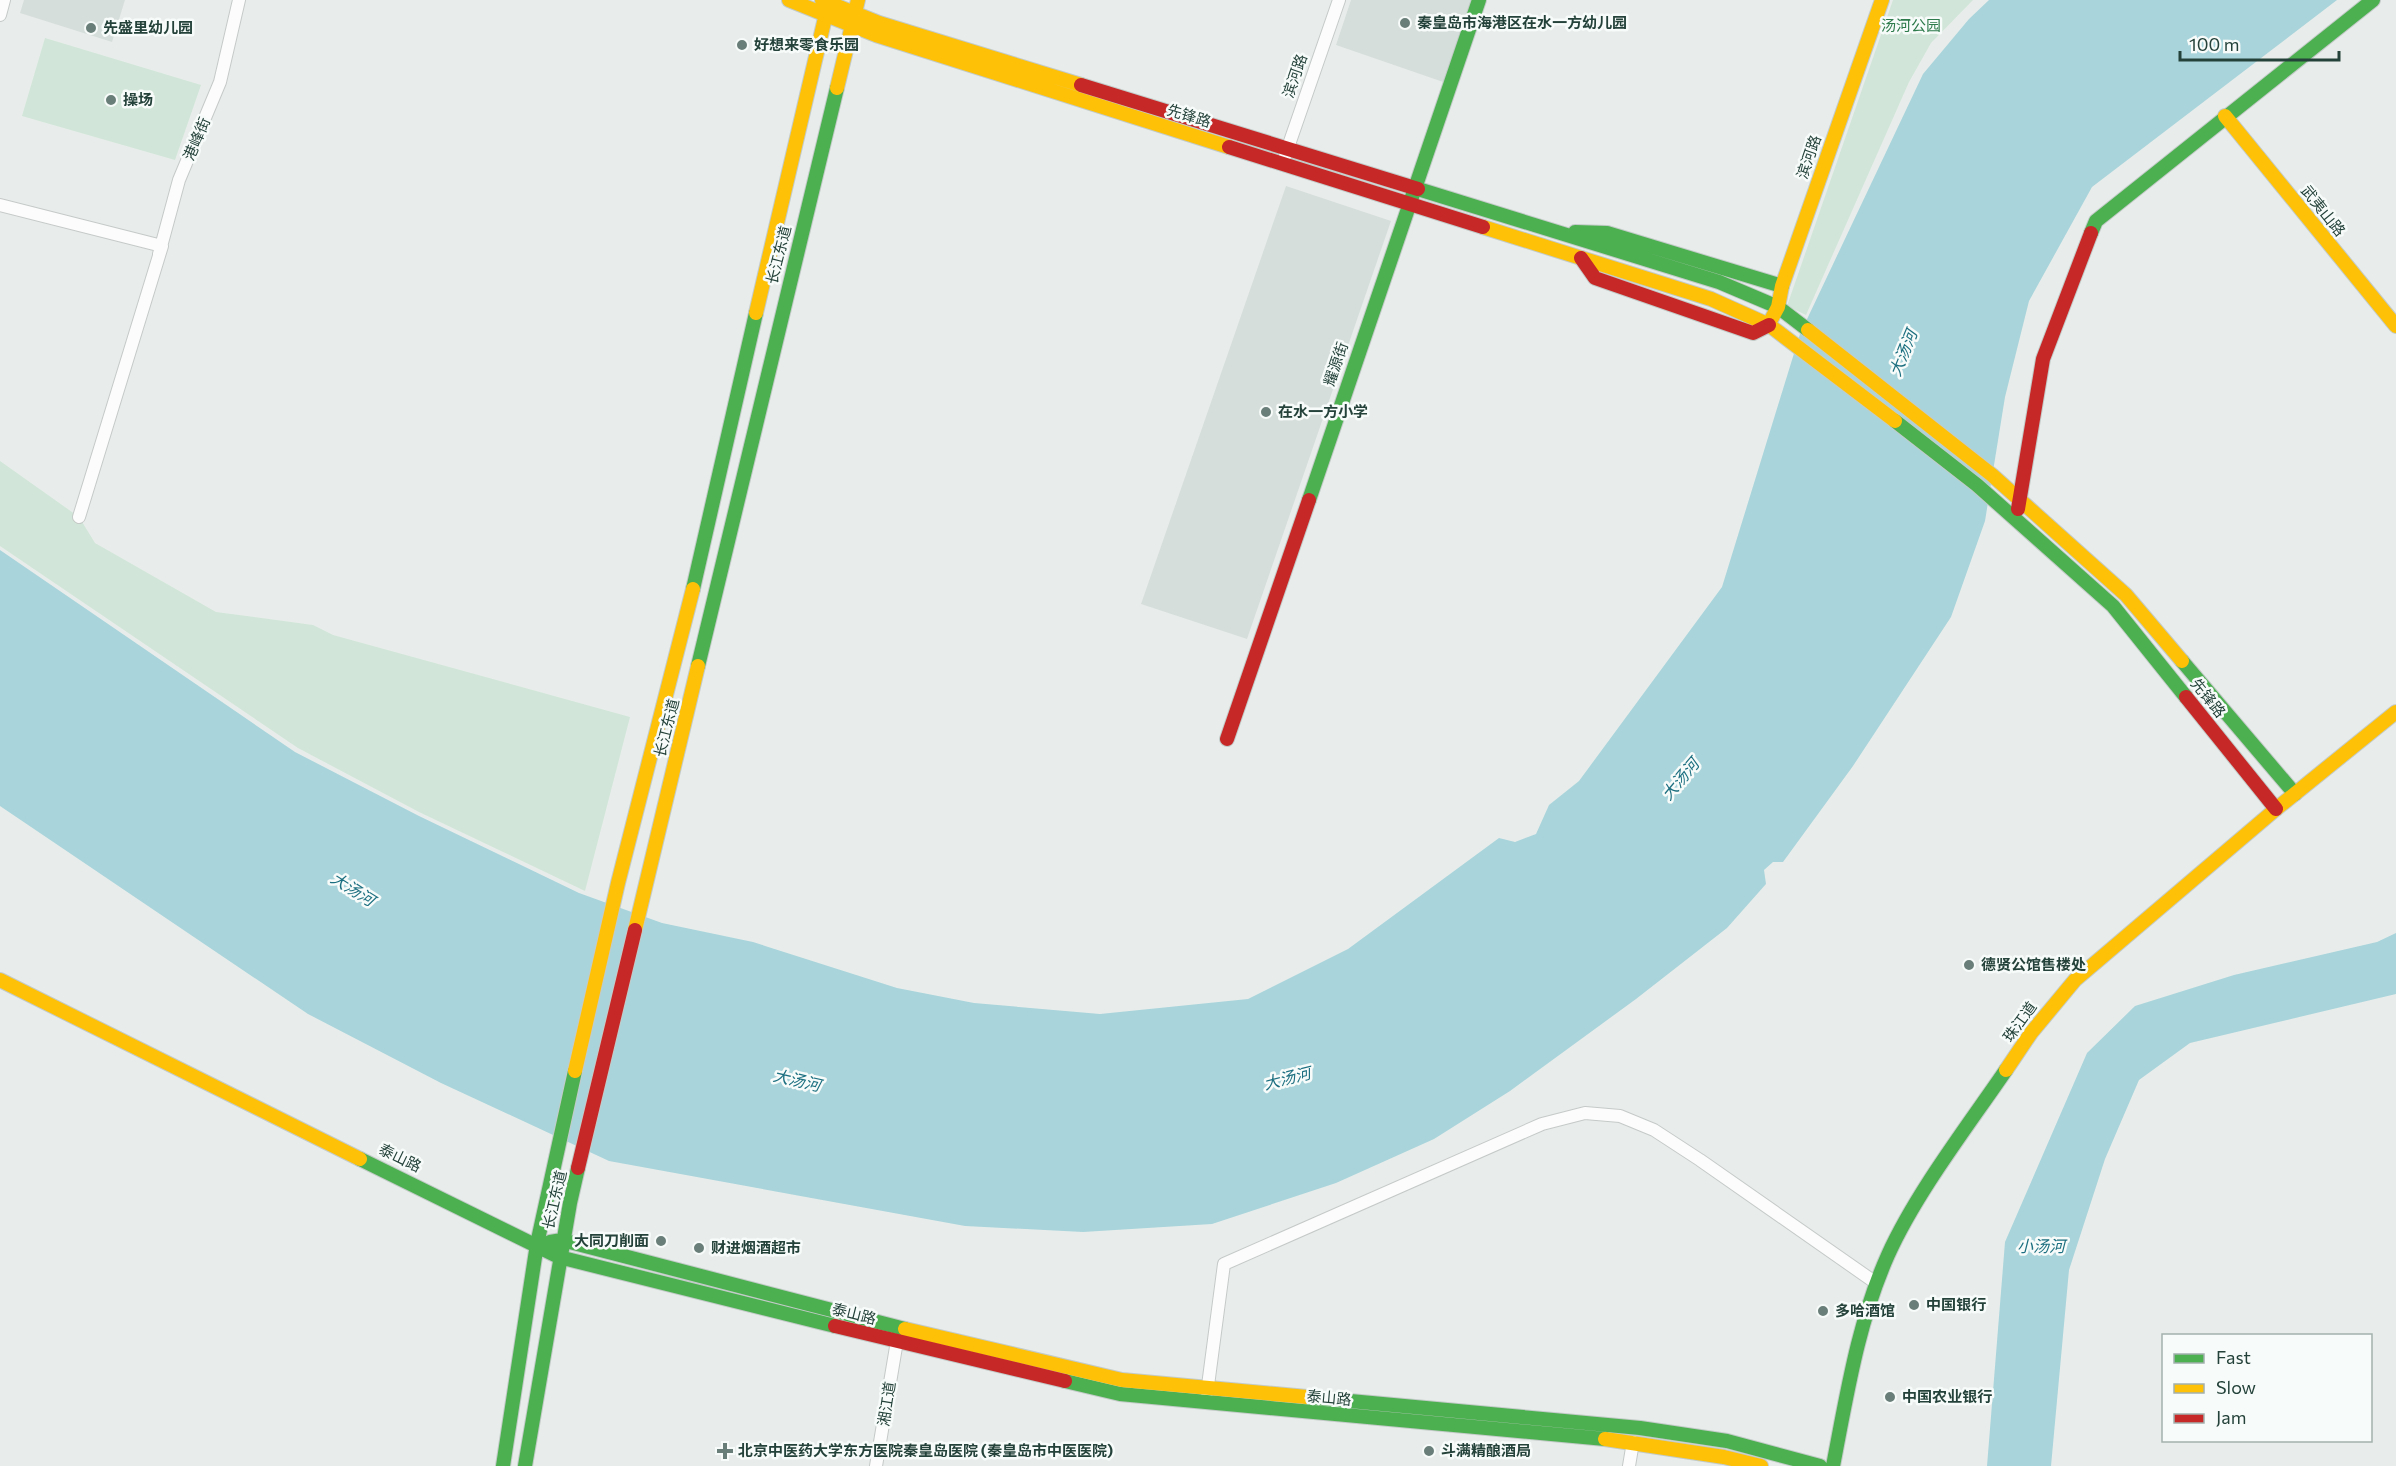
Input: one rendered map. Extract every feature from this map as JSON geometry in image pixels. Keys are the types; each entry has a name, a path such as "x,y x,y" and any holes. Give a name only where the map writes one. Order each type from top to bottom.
{"street":[{"path":"0,15 4,0"},
{"name":"港峰街","path":"80,517 162,246 179,180 220,82 239,0"},
{"name":"先锋路","path":"789,0 826,5 855,13 1285,156 1408,202 1711,299 1769,325 1977,485 2113,606 2277,809"},
{"name":"滨河路","path":"1285,156 1339,0"},
{"name":"耀源街","path":"1227,739 1408,202 1479,0"},
{"name":"滨河路","path":"1769,325 1778,307 1782,286 1882,0"},
{"path":"2016,520 2043,358 2096,221 2373,0"},
{"name":"长江东道","path":"503,1466 537,1244 556,1156 618,883 704,544 826,5"},
{"name":"长江东道","path":"525,1466 562,1240 855,13"},
{"name":"武夷山路","path":"2225,116 2396,326"},
{"path":"1285,156 1414,187 1552,232 1719,282 1778,307 1992,475 2126,595 2295,795"},
{"path":"0,205 162,246"},
{"path":"1552,232 1607,233 1782,286"},
{"name":"珠江道","path":"1833,1466 1852,1366 1867,1308 1889,1253 1921,1196 2031,1033 2075,980 2277,809 2396,712"},
{"name":"泰山路","path":"0,980 537,1244 559,1257 1120,1394 1633,1442 1761,1466"},
{"path":"1205,1403 1224,1264 1542,1124 1585,1113 1620,1116 1654,1130 1876,1283"},
{"path":"537,1244 562,1240 901,1328 1122,1380 1640,1428 1727,1441 1820,1466"},
{"name":"湘江道","path":"876,1466 897,1341"},
{"path":"1629,1466 1633,1442"}],"shaded area":[{"name":"先盛里幼儿园","path":"24,0 125,0 112,42 20,13"},
{"name":"秦皇岛市海港区在水一方幼儿园","path":"1351,0 1475,0 1446,83 1336,45"},
{"name":"在水一方小学","path":"1286,186 1391,221 1247,639 1141,604"}],"green space":[{"name":"汤河公园","path":"1893,0 1973,0 1931,43 1909,82 1806,315 1787,306"},
{"name":"操场","path":"45,38 201,85 175,160 22,116"},
{"path":"0,461 79,517 95,543 216,612 313,625 333,635 630,717 585,891 419,812 298,748 0,546"}],"water":[{"name":"大汤河","path":"1989,0 2337,0 2092,187 2029,301 2005,397 1985,521 1951,617 1853,766 1783,862 1773,862 1764,870 1766,884 1727,928 1636,999 1510,1091 1434,1139 1336,1183 1212,1224 1083,1232 965,1226 609,1161 441,1083 308,1014 0,806 0,550 295,752 419,816 579,893 662,923 753,942 897,988 974,1003 1100,1014 1248,999 1348,949 1499,838 1515,842 1536,834 1549,805 1579,781 1722,587 1800,334 1923,74 1969,19"},
{"name":"小汤河","path":"2396,933 2396,994 2190,1043 2139,1080 2105,1159 2069,1270 2051,1466 1987,1466 2005,1242 2087,1053 2135,1006 2234,975 2377,942"}],"traffic: fast":[{"path":"1309,500 1479,0"},
{"path":"2091,233 2096,221 2373,0"},
{"path":"698,666 837,88"},
{"path":"1418,189 1719,282 1778,307 1808,330"},
{"path":"1575,232 1607,233 1782,286"},
{"path":"693,589 756,313"},
{"path":"1895,421 1977,485 2113,606 2186,697"},
{"path":"2182,661 2295,794"},
{"path":"1833,1466 1861,1332 1888,1255 1927,1184 2006,1070"},
{"path":"503,1466 537,1244 575,1071"},
{"path":"360,1159 559,1257 835,1326"},
{"path":"525,1466 578,1168"},
{"path":"550,1242 562,1240 905,1329"},
{"path":"1065,1381 1120,1394 1605,1439"},
{"path":"1307,1397 1640,1428 1727,1441 1820,1466"}],"traffic: slow":[{"path":"789,0 876,35 1229,147"},
{"path":"822,0 879,23 1081,85"},
{"path":"837,88 858,0"},
{"path":"1772,318 1778,307 1782,286 1882,0"},
{"path":"756,313 828,5"},
{"path":"2225,116 2396,326"},
{"path":"1483,227 1711,299 1769,325 1895,421"},
{"path":"1808,330 1992,475 2126,595 2182,661"},
{"path":"575,1071 618,883 693,589"},
{"path":"635,930 698,666"},
{"path":"2006,1070 2031,1033 2075,980 2276,809 2396,712"},
{"path":"0,980 360,1159"},
{"path":"905,1329 1122,1380 1307,1397"},
{"path":"1605,1439 1724,1457 1761,1466"}],"traffic: jam":[{"path":"1081,85 1418,189"},
{"path":"1229,147 1483,227"},
{"path":"2018,509 2043,359 2091,233"},
{"path":"1581,258 1595,278 1753,333 1769,325"},
{"path":"1227,739 1309,500"},
{"path":"2186,697 2276,809"},
{"path":"578,1168 635,930"},
{"path":"835,1326 1065,1381"}],"place":[{"name":"秦皇岛市海港区在水一方幼儿园","path":"1405,23"},
{"name":"先盛里幼儿园","path":"91,28"},
{"name":"好想来零食乐园","path":"742,45"},
{"name":"操场","path":"111,100"},
{"name":"在水一方小学","path":"1266,412"},
{"name":"德贤公馆售楼处","path":"1969,965"},
{"name":"大同刀削面","path":"661,1241"},
{"name":"财进烟酒超市","path":"699,1248"},
{"name":"中国银行","path":"1914,1305"},
{"name":"多哈酒馆","path":"1823,1311"},
{"name":"中国农业银行","path":"1890,1397"},
{"name":"北京中医药大学东方医院秦皇岛医院 (秦皇岛市中医医院)","path":"725,1451"},
{"name":"斗满精酿酒局","path":"1429,1451"}]}
